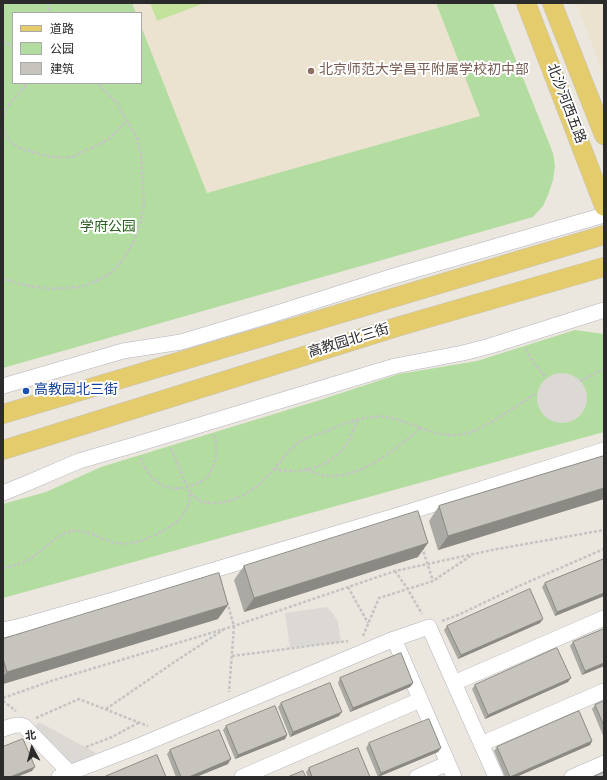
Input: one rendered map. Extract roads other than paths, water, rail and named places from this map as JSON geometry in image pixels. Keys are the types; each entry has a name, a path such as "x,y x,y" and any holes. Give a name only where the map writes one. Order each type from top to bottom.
{"main road":[{"name":"北沙河西五路","path":"526,3 604,206"},
{"name":"北沙河西五路","path":"552,3 604,135"},
{"name":"高教园北三街","path":"3,414 604,235"},
{"name":"高教园北三街","path":"3,450 393,329 604,267"}],"street":[{"path":"3,386 123,350 181,342 394,276 604,216"},
{"path":"3,492 19,487 79,460 134,445 395,366 463,353 490,346 604,310"},
{"path":"3,630 120,598 397,515 604,450"},
{"path":"454,683 604,618"},
{"path":"3,729 15,725 24,726 67,776 394,639 429,627 496,777"},
{"path":"394,639 451,770 417,777"},
{"path":"481,744 604,691"},
{"path":"242,777 420,700"},
{"path":"572,777 604,763"}],"place":[{"name":"北京师范大学昌平附属学校初中部","path":"311,71"},
{"name":"高教园北三街","path":"26,391"}],"park label":[{"name":"学府公园","path":"108,228"}]}
